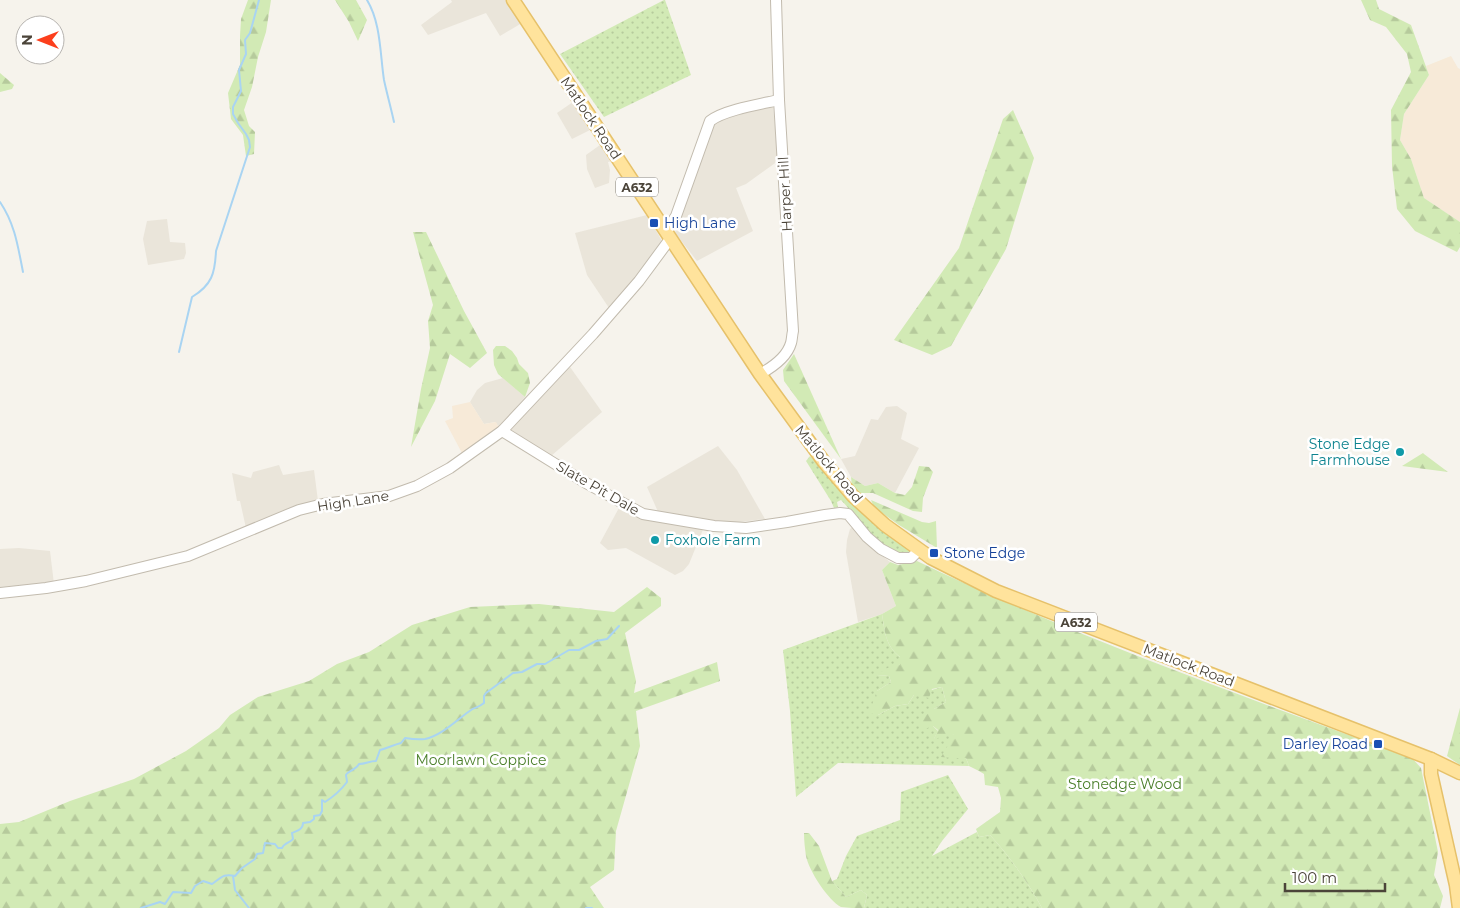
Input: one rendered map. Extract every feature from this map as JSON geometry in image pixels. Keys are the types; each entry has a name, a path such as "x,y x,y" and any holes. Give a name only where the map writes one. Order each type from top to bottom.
{"main road":[{"name":"Matlock Road","path":"513,0 760,374 824,462 853,496 885,525 931,558 996,591 1431,759 1460,773"},
{"path":"1431,759 1431,774 1456,885 1459,908"}],"street":[{"name":"Harper Hill","path":"760,374 771,368 782,358 791,345 793,331 779,100 776,0"},
{"name":"High Lane","path":"2,592 46,588 86,581 188,556 299,510 323,504 389,496 417,486 450,468 502,431 593,334 639,281 668,235 710,121 726,113 779,100"},
{"name":"Slate Pit Dale","path":"502,431 643,514 714,526 746,528 844,513 848,514 867,537 881,549 898,558 911,558 919,550"}],"shaded area":[{"path":"451,0 507,0 522,23 500,36 486,13 428,35 421,25 452,2"},
{"path":"1451,56 1460,69 1460,222 1424,198 1411,159 1400,140 1404,114 1429,75 1426,66"},
{"path":"573,102 592,129 572,139 557,113"},
{"path":"773,106 778,161 746,184 736,188 753,231 697,261 675,233 712,125 718,120"},
{"path":"600,145 603,146 612,161 608,162 610,170 609,183 595,188 587,169 586,155"},
{"path":"647,215 662,243 653,257 609,308 587,275 575,233"},
{"path":"167,219 170,242 185,243 186,253 184,259 148,265 143,239 147,221"},
{"path":"570,367 602,412 551,456 510,429"},
{"path":"503,378 525,397 500,426 495,422 484,424 470,402 477,390 485,383"},
{"path":"470,402 484,424 496,422 500,426 463,455 445,421 453,418 452,406"},
{"path":"897,406 907,413 901,439 919,448 895,493 878,483 865,486 851,477 841,459 855,456 871,419 878,420 886,407"},
{"path":"718,446 737,470 765,519 732,523 659,514 647,487"},
{"path":"279,465 283,475 314,470 318,501 246,528 240,501 237,501 232,473 251,478 253,472"},
{"path":"620,506 704,527 689,564 683,571 675,575 626,548 608,550 600,543"},
{"path":"854,526 867,544 890,562 882,570 896,606 882,614 858,622 846,552 850,529"},
{"path":"19,548 50,551 54,584 0,587 0,549"}],"green space":[{"path":"248,0 271,0 266,32 244,110 249,126 255,132 254,154 246,156 243,135 231,119 228,93 240,65 241,19"},
{"path":"335,0 356,0 367,20 358,41 349,22"},
{"path":"664,0 691,75 604,117 560,54"},
{"path":"1361,0 1376,0 1379,9 1411,25 1429,75 1404,114 1400,140 1411,159 1424,198 1460,222 1460,247 1457,252 1415,231 1397,209 1392,166 1391,110 1411,72 1407,54 1386,27 1370,20"},
{"path":"0,73 14,85 12,89 0,92"},
{"path":"1013,110 1034,158 1006,249 951,346 932,355 894,340 959,248 1003,119"},
{"path":"413,232 426,232 464,311 487,353 470,368 450,354 435,401 411,447 430,348 428,321 433,305"},
{"path":"496,346 505,346 512,351 519,364 528,373 530,383 525,397 498,374 494,365 493,350"},
{"path":"794,354 841,459 784,381 783,370"},
{"path":"1424,454 1448,472 1402,466"},
{"path":"810,456 843,492 908,548 909,552 906,554 889,548 862,524 841,500 837,502 838,507 834,508 806,461"},
{"path":"919,466 929,467 933,472 923,498 922,512 913,511 873,493 859,493 852,486 851,477 865,486 878,483 895,493 905,495 912,487"},
{"path":"871,500 922,522 936,521 937,548 874,507"},
{"name":"Stonedge Wood","path":"917,561 1038,616 1162,666 1412,758 1421,768 1438,852 1434,875 1443,896 1440,908 1042,908 1025,879 997,843 990,835 979,837 976,829 1000,812 1001,798 998,787 985,785 984,774 969,766 966,758 941,757 954,735 947,733 933,741 938,730 933,726 922,730 918,721 946,702 942,687 932,689 929,698 914,695 908,704 895,706 878,715 869,713 877,691 891,682 889,676 876,675 891,666 900,665 900,657 891,648 886,638 882,614 896,606 882,570 890,562 898,565"},
{"name":"Moorlawn Coppice","path":"647,587 661,598 661,606 625,633 636,681 634,693 717,662 720,681 636,711 640,746 616,831 614,870 590,887 604,908 0,908 0,824 19,822 70,801 134,779 186,751 219,728 230,715 258,697 309,681 337,664 369,652 412,625 470,607 539,604 614,612"},
{"path":"882,614 886,638 891,648 900,657 900,665 877,675 889,676 891,682 877,691 878,715 895,706 908,704 914,695 942,687 946,702 934,709 933,726 938,731 934,739 947,732 955,735 950,745 954,758 966,758 969,766 838,763 796,797 790,711 783,650"},
{"path":"1460,708 1460,765 1447,756"},
{"path":"948,775 968,809 932,856 977,832 979,837 990,835 1018,870 1042,908 864,908 867,895 861,890 846,897 832,881 837,879 846,856 857,836 900,820 901,792"},
{"path":"804,833 809,833 819,846 832,881 846,897 861,890 867,895 864,908 841,907 825,892 808,862"}],"waterway":[{"path":"179,352 192,297 204,288 211,278 215,266 216,251 250,147 246,134 233,114 233,107 241,91 239,70 246,54 245,40 250,33 259,0"},
{"path":"367,0 375,19 384,80 394,122"},
{"path":"0,202 13,227 23,272"},
{"path":"141,908 160,902 165,904 173,892 191,893 195,886 203,881 212,884 225,876 235,876 242,868 255,859 257,854 263,853 265,843 275,844 278,848 282,848 292,840 292,833 301,829 303,823 310,822 314,819 314,816 320,815 322,800 325,802 342,788 347,782 346,775 359,764 376,761 380,750 401,743 405,738 425,739 437,734 484,703 486,693 513,673 522,672 537,664 545,664 569,650 579,650 596,641 607,639 619,626"},
{"path":"233,876 235,890 249,908"},
{"path":"586,908 592,908"}],"place":[{"name":"High Lane","path":"654,223"},
{"name":"Stone Edge Farmhouse","path":"1400,452"},
{"name":"Foxhole Farm","path":"655,540"},
{"name":"Stone Edge","path":"934,553"},
{"name":"Darley Road","path":"1378,744"}]}
